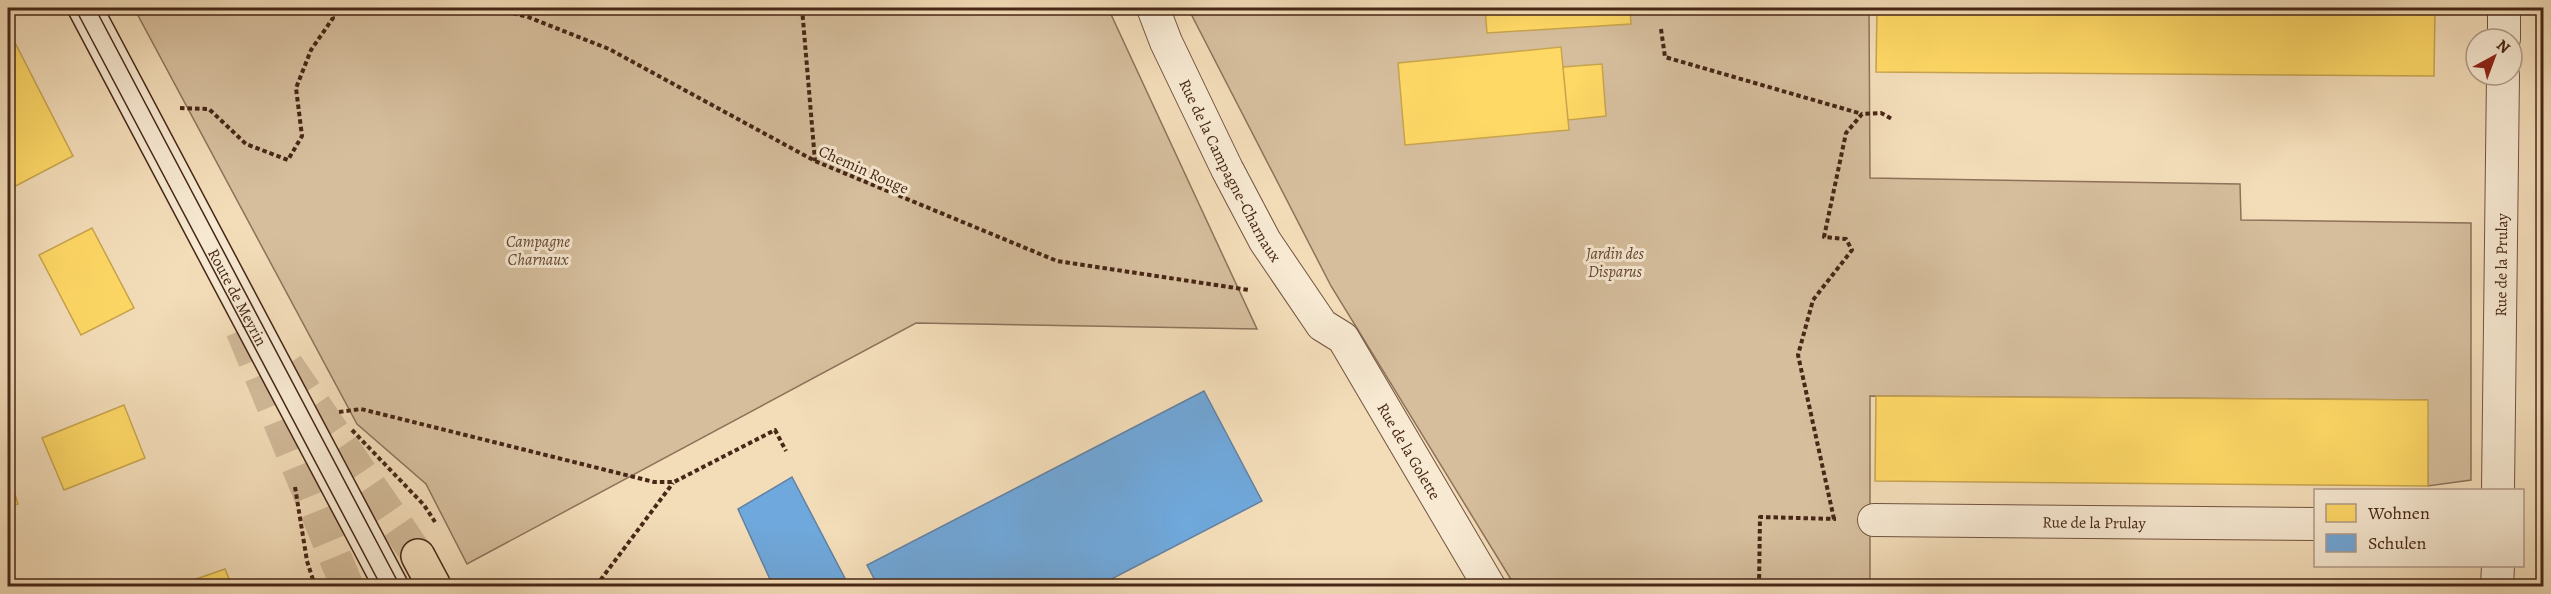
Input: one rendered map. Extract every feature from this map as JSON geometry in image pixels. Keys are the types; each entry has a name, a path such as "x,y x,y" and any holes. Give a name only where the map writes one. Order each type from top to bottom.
{"main road":[{"path":"418,556 434,586"}],"street":[{"name":"Route de Meyrin","path":"85,8 391,586"},
{"name":"Rue de la Campagne-Charnaux","path":"1154,8 1166,42 1260,231 1322,325"},
{"path":"2504,8 2504,27"},
{"name":"Rue de la Prulay","path":"2498,489 2503,87"},
{"name":"Rue de la Golette","path":"1322,325 1343,338 1489,586"},
{"name":"Rue de la Prulay","path":"1874,520 2314,524"},
{"path":"2497,586 2498,567"}],"path":[{"path":"171,108 209,109 246,144 288,160 302,135 296,88 311,50 333,18 329,8"},
{"name":"Chemin Rouge","path":"491,8 528,17 609,49 815,161 1057,261 1249,290"},
{"path":"802,8 815,161"},
{"path":"1661,29 1665,57 1862,114 1881,113 1892,119"},
{"path":"1834,519 1798,355 1813,300 1852,250 1846,239 1824,237 1846,133 1862,114"},
{"path":"343,421 336,413 361,409 654,482 674,482"},
{"path":"351,429 424,505 438,526"},
{"path":"596,586 674,482 775,430 786,451"},
{"path":"294,485 307,561 315,586"},
{"path":"1759,586 1760,517 1874,520"}],"green space":[{"name":"Campagne Charnaux","path":"134,8 1108,8 1257,329 916,323 467,564 426,484 357,424"},
{"name":"Jardin des Disparus","path":"1188,8 1869,8 1870,178 2240,184 2241,220 2471,223 2471,480 2428,486 2427,400 1870,396 1870,586 1515,586 1331,286"}],"building: Wohnen":[{"path":"1485,8 1630,8 1631,24 1487,33"},
{"path":"1877,8 2435,8 2434,76 1876,72"},
{"path":"8,29 73,156 8,190"},
{"path":"1561,47 1569,130 1405,145 1398,63"},
{"path":"1602,64 1606,116 1568,120 1563,67"},
{"path":"92,228 134,308 81,335 39,255"},
{"path":"1876,396 2428,400 2428,486 1875,481"},
{"path":"124,405 145,458 64,490 42,438"},
{"path":"8,473 18,504 8,507"},
{"path":"225,569 232,586 176,586"}],"building: Schulen":[{"path":"1204,391 1262,501 1098,586 878,586 867,565"},
{"path":"792,477 849,586 773,586 738,509"}],"tunnel":[{"path":"242,330 347,586"},
{"path":"287,365 418,556"}],"tram line":[{"path":"75,8 381,586"},
{"path":"95,8 400,586"}]}
